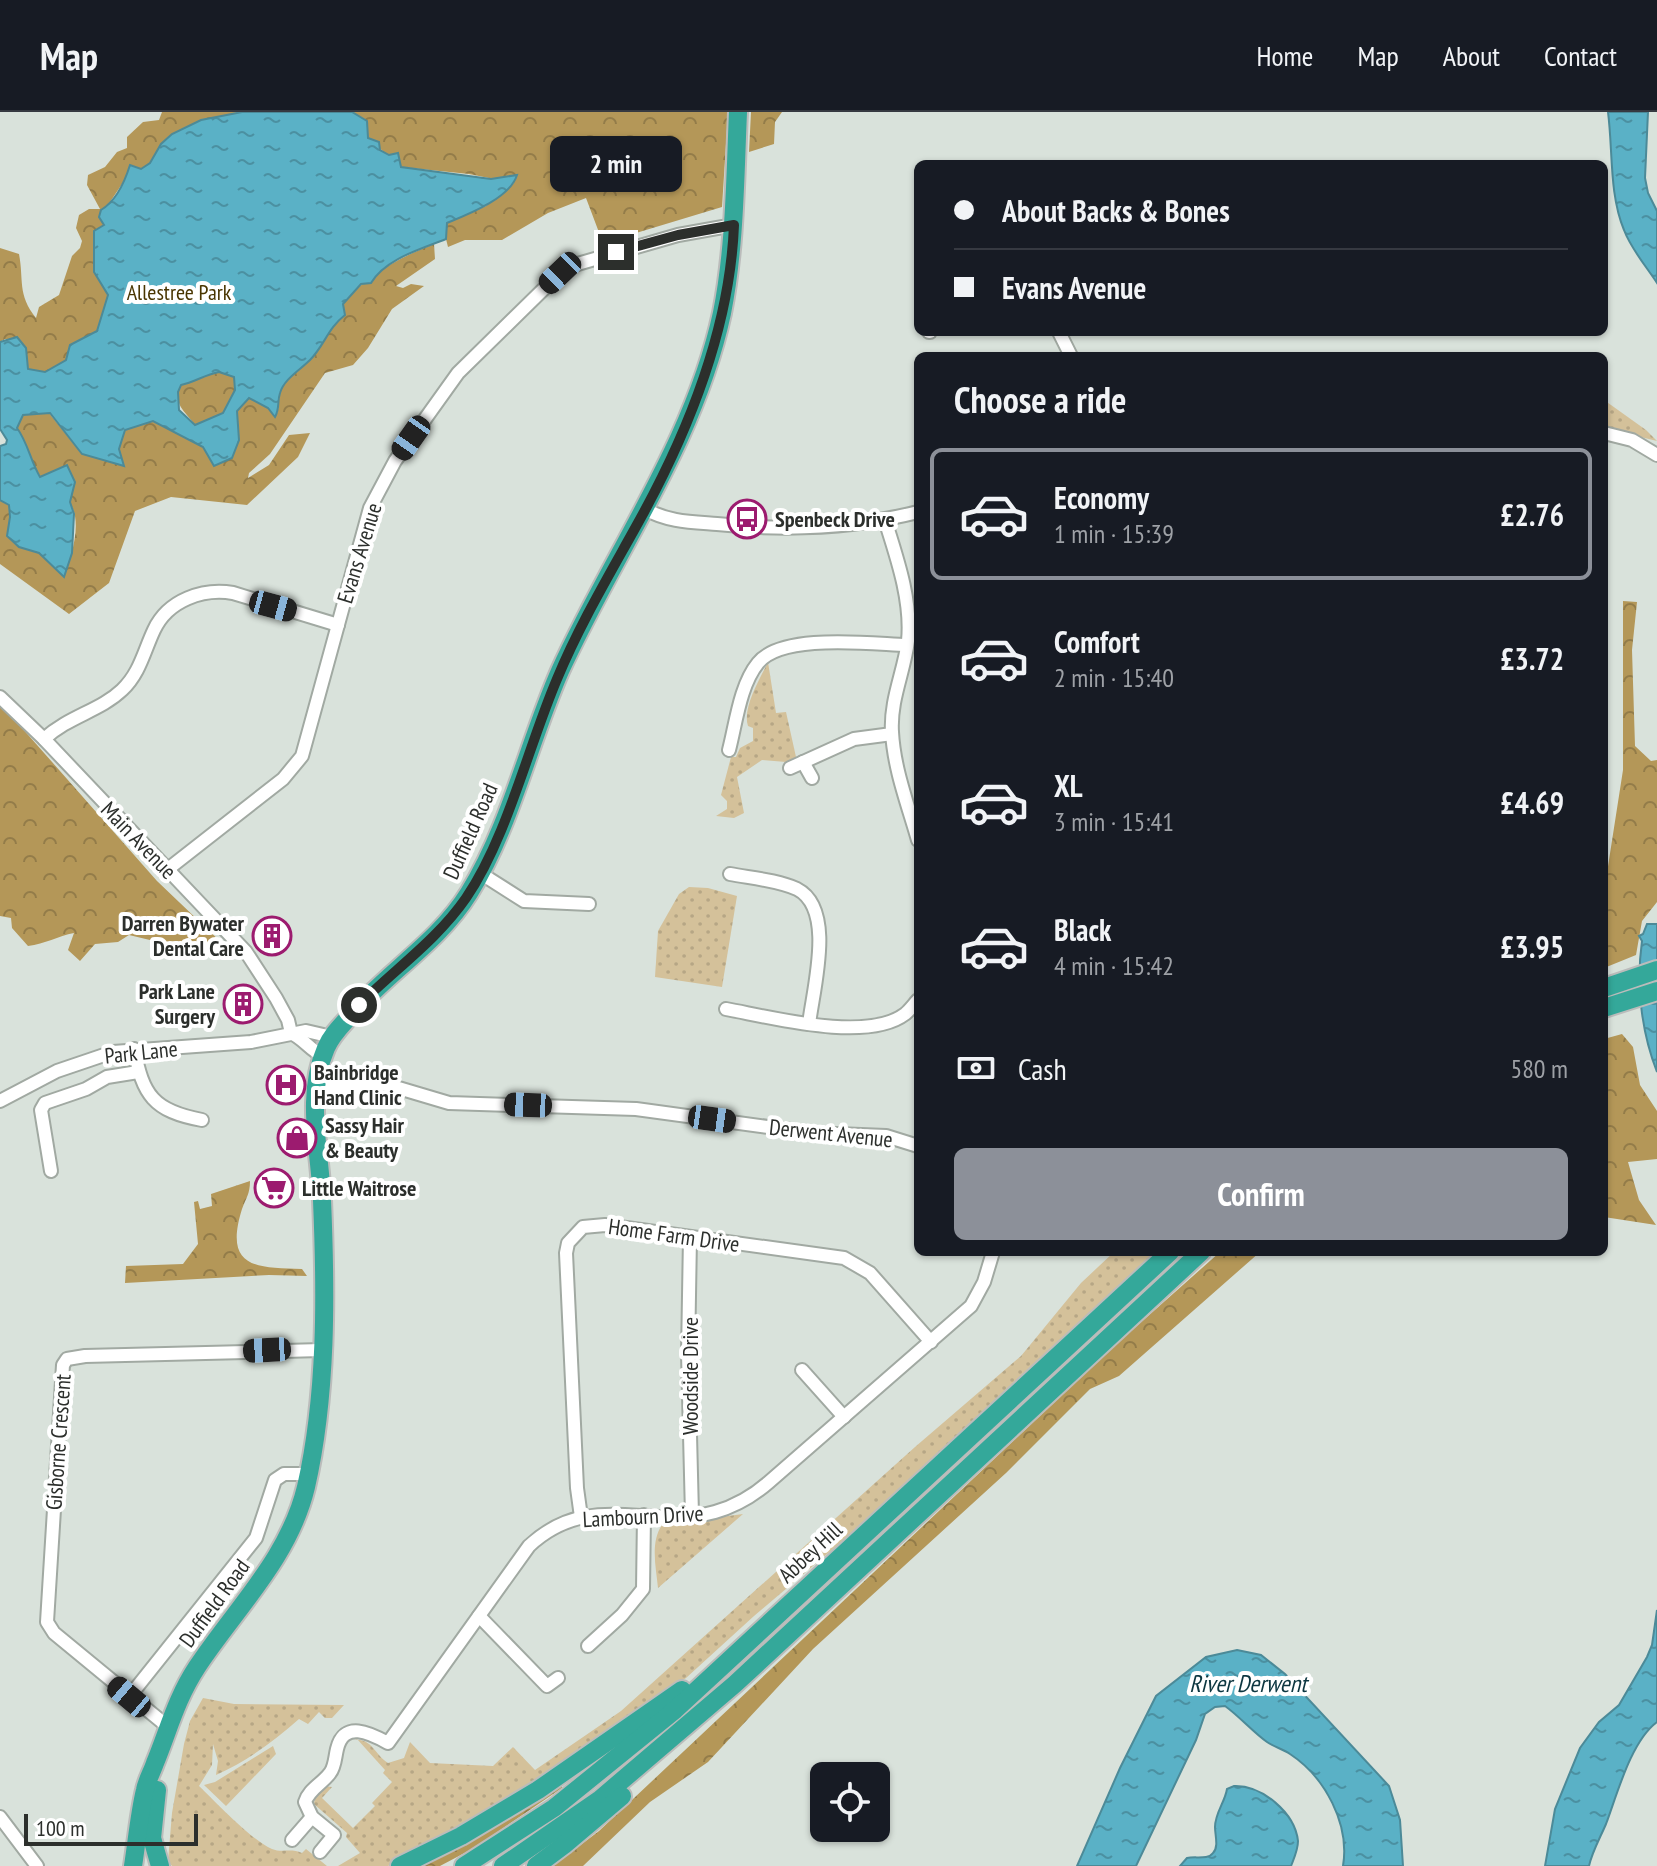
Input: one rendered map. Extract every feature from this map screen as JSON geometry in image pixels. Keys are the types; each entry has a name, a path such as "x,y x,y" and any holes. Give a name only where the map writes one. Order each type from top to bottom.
{"highway":[{"name":"Duffield Road","path":"133,1866 146,1783 167,1726 194,1671 255,1590 287,1541 308,1474 322,1350 322,1195 315,1115 316,1085 323,1056 332,1037 360,1003 446,925 467,896 502,824 575,639 645,509 686,422 706,371 722,313 734,225 738,112"},
{"path":"1615,990 1657,970"},
{"path":"1615,990 1657,991"},
{"name":"Abbey Hill","path":"464,1866 554,1808 675,1710 1166,1256"},
{"name":"Abbey Hill","path":"503,1866 599,1800 735,1684 1197,1256"},
{"path":"400,1866 461,1836 538,1790 731,1656"},
{"path":"536,1866 641,1780 735,1684"},
{"name":"Duffield Road","path":"157,1759 152,1838 160,1866"}],"street":[{"name":"Evans Avenue","path":"168,869 263,795 298,763 305,748 370,508 395,461 458,373 560,273 574,265 678,235 734,225"},
{"path":"1608,434 1632,440 1657,455"},
{"path":"645,509 672,520 754,528 810,529 885,520 914,513"},
{"path":"885,520 907,609 907,645 894,698 892,734 912,795"},
{"path":"903,590 914,586"},
{"path":"44,739 61,723 109,700 125,687 141,663 156,625 189,597 215,591 233,593 338,625"},
{"path":"729,750 748,679 769,653 811,644 907,645"},
{"name":"Main Avenue","path":"0,697 44,739 246,952 276,998 291,1033"},
{"path":"790,768 854,739 892,734"},
{"path":"732,737 746,741"},
{"path":"803,762 812,778"},
{"path":"480,873 524,901 589,904"},
{"path":"730,874 798,890 813,906 820,938 809,1024"},
{"path":"726,1009 809,1024 849,1027 875,1025 905,1014 914,1004"},
{"name":"Park Lane","path":"0,1101 89,1058 134,1049 251,1042 312,1031 332,1037"},
{"path":"291,1033 323,1056"},
{"path":"134,1049 145,1091 172,1113 202,1120"},
{"path":"51,1171 41,1110 45,1103 86,1089 107,1077 138,1072"},
{"name":"Derwent Avenue","path":"316,1085 385,1084 449,1103 636,1109 812,1133 886,1136 914,1145"},
{"name":"Home Farm Drive","path":"581,1517 566,1253 568,1243 583,1227 594,1225 787,1252 832,1255 854,1262 870,1273 931,1342"},
{"name":"Woodside Drive","path":"690,1237 688,1354 692,1515"},
{"name":"Lambourn Drive","path":"312,1817 306,1809 306,1798 330,1774 344,1735 354,1731 366,1732 388,1743 529,1546 560,1523 581,1517 692,1515 728,1508 756,1493 931,1342 975,1300 992,1256"},
{"name":"Gisborne Crescent","path":"167,1726 54,1633 47,1622 63,1365 67,1359 85,1356 322,1350"},
{"path":"802,1370 844,1417"},
{"name":"Duffield Road","path":"129,1697 256,1538 275,1480 284,1474 308,1474"},
{"path":"588,1646 601,1624 622,1615 643,1589 644,1515"},
{"path":"479,1616 547,1686 558,1678"},
{"path":"0,1817 37,1866"},
{"path":"292,1840 312,1817 334,1835 320,1852"}],"shaded area":[{"path":"1608,403 1646,430 1657,441 1608,429"},
{"path":"768,662 776,713 786,712 796,757 786,762 762,760 737,777 744,813 734,818 716,816 727,809 727,801 721,795 731,757 736,757 740,748 753,741 753,728 748,726 747,711"},
{"path":"689,887 708,888 737,896 722,987 655,977 658,931 679,894"},
{"path":"1110,1256 1154,1256 892,1499 686,1678 532,1788 397,1862 388,1866 338,1866 360,1853 346,1837 347,1833 314,1804 315,1797 324,1786 332,1787 322,1798 353,1828 375,1806 372,1803 392,1782 383,1773 385,1770 358,1740 369,1744 388,1763 404,1758 410,1742 430,1763 493,1766 513,1747 535,1770 621,1711 1021,1356 1081,1283"},
{"path":"743,1514 658,1588 655,1547 662,1525"},
{"path":"203,1698 234,1704 344,1705 332,1718 325,1718 319,1712 308,1724 299,1719 259,1750 216,1775 218,1761 213,1744 212,1765 199,1786 244,1830 272,1849 302,1853 306,1849 327,1866 172,1866 168,1861 172,1813 184,1744 190,1721"},
{"path":"273,1746 276,1754 226,1806 204,1785 215,1782"}],"green space":[{"path":"162,112 242,112 201,120 172,134 161,144 150,163 141,169 130,165 126,178 108,205 94,272 108,295 97,331 70,345 66,360 45,372 28,369 26,348 5,339 0,342 0,248 19,254 26,302 36,318 39,307 59,295 72,256 80,248 82,241 76,228 79,215 89,209 100,209 87,185 88,175 105,167 117,152 127,148 127,137 143,122 159,120"},
{"path":"352,112 728,112 722,207 603,243 586,198 548,213 502,240 465,240 448,247 447,223 486,206 514,183 469,174 401,167 368,138"},
{"path":"751,112 782,112 775,122 774,144 749,152"},
{"path":"434,244 435,259 396,286 424,286 392,309 368,348 353,365 325,373 270,454 249,473 248,478 269,465 289,435 310,433 298,457 247,505 171,497 135,511 109,583 69,614 0,564 0,500 9,505 7,536 19,547 39,553 64,576 76,530 70,503 45,481 32,462 17,428 23,415 49,413 82,454 123,466 119,449 125,430 154,421 203,447 215,466 239,440 237,411 249,398 268,408 275,417 282,387 315,355 345,315 343,304 352,294 384,268"},
{"path":"219,372 234,377 235,390 223,414 195,425 179,402 181,385"},
{"path":"1623,601 1637,602 1632,650 1635,746 1651,761 1657,760 1657,902 1642,921 1636,955 1608,966 1608,866 1623,770"},
{"path":"0,703 157,881 223,944 157,958 154,941 129,935 118,942 95,944 80,961 68,950 74,933 28,946 12,928 11,918 0,916"},
{"path":"1622,1034 1633,1047 1640,1085 1657,1111 1657,1159 1628,1162 1639,1200 1656,1225 1608,1218 1608,1038"},
{"path":"250,1181 237,1228 240,1253 257,1265 302,1269 307,1276 269,1275 125,1283 126,1266 183,1264 198,1244 194,1202 198,1201 200,1209 212,1206 211,1194"},
{"path":"1216,1256 1255,1256 1119,1376 1090,1389 1006,1473 813,1649 708,1762 650,1802 583,1866 553,1866 599,1831 1111,1349"},
{"path":"562,1781 562,1788 474,1848 440,1866 416,1866"}],"water":[{"path":"242,112 352,112 367,121 368,138 379,142 380,150 389,155 398,153 401,167 491,179 517,175 498,198 447,223 446,239 404,256 385,267 371,283 361,284 343,304 345,315 315,355 285,383 275,417 268,408 249,398 237,411 239,440 232,458 214,466 203,447 153,421 125,430 119,449 124,466 82,454 50,413 23,415 17,428 40,477 67,465 75,482 70,502 74,514 72,553 64,577 39,553 19,547 7,536 9,505 0,500 0,446 7,440 0,429 0,342 17,337 26,348 28,369 45,372 66,360 70,345 97,331 108,295 94,272 94,231 104,225 99,217 101,210 123,184 130,165 141,169 150,163 161,144 172,134 201,120","holes":["219,372 234,377 235,390 223,413 195,425 179,410 178,392 181,385"]},
{"path":"1608,112 1648,112 1645,178 1657,211 1657,283 1631,244 1619,216"},
{"path":"1647,924 1657,924 1657,1072 1647,1040 1640,991 1642,941 1639,936"},
{"path":"1657,1610 1657,1722 1632,1755 1589,1866 1545,1866 1555,1809 1580,1748 1599,1722 1619,1705 1647,1657"},
{"name":"River Derwent","path":"1237,1650 1261,1655 1285,1674 1389,1786 1400,1820 1403,1866 1343,1866 1343,1834 1339,1818 1324,1788 1303,1764 1267,1742 1225,1706 1215,1707 1205,1714 1196,1740 1136,1866 1077,1866 1156,1696 1206,1657"},
{"path":"1234,1786 1255,1790 1266,1796 1291,1820 1298,1841 1291,1866 1180,1866 1187,1858 1208,1856 1215,1850 1217,1817 1227,1789"}],"place":[{"name":"Spenbeck Drive","path":"747,519"},
{"name":"Darren Bywater Dental Care","path":"272,936"},
{"name":"Park Lane Surgery","path":"243,1004"},
{"name":"Bainbridge Hand Clinic","path":"286,1085"},
{"name":"Sassy Hair & Beauty","path":"297,1138"},
{"name":"Little Waitrose","path":"274,1188"}],"route":[{"path":"359,1005 446,925 484,865 557,678 645,509 706,371 722,313 734,225 678,235 616,252"}],"park label":[{"name":"Allestree Park","path":"179,292"}]}
